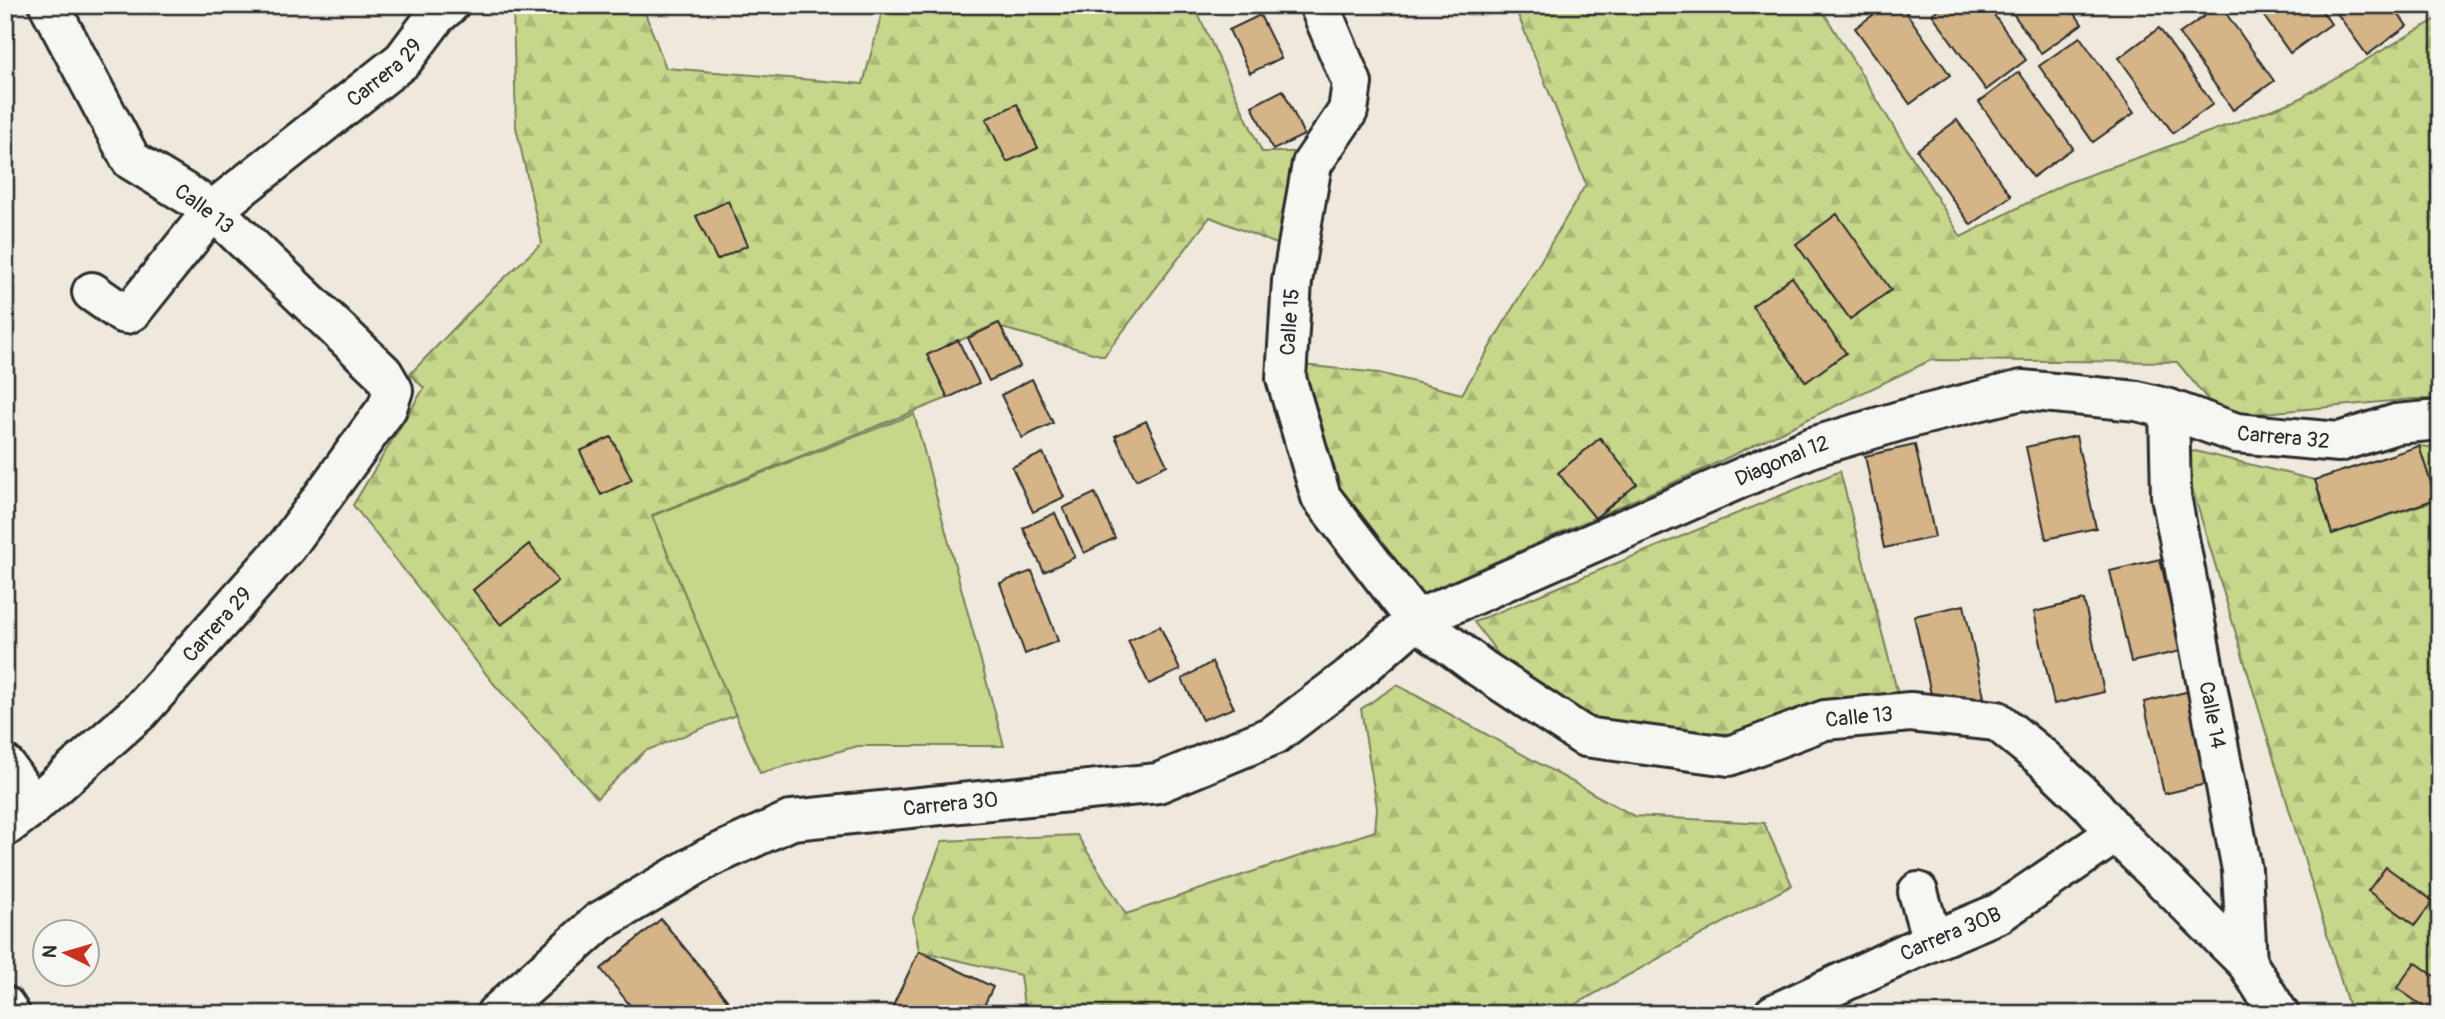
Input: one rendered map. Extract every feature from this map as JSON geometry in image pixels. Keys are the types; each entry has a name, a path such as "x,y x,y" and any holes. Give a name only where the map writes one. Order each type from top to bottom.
{"street":[{"name":"Calle 13","path":"49,5 131,160 213,210 383,373 393,390"},
{"name":"Carrera 29","path":"92,292 127,314 213,210 403,61 436,16 449,5"},
{"name":"Calle 15","path":"1319,5 1352,83 1348,111 1312,164 1292,281 1286,378 1321,497 1416,620"},
{"name":"Carrera 29","path":"19,816 140,711 287,546 387,408 393,390"},
{"name":"Diagonal 12","path":"1416,620 1812,447 1906,419 2022,390 2137,401 2169,409"},
{"name":"Carrera 32","path":"2169,409 2236,433 2339,442 2396,424 2440,420"},
{"name":"Calle 14","path":"2169,409 2171,496 2242,870 2247,962 2279,1014"},
{"name":"Calle 13","path":"1416,620 1482,669 1585,737 1729,756 1825,720 1910,712 1997,722 2045,760 2094,807 2116,833 2247,962"},
{"name":"Carrera 30","path":"496,1014 599,922 708,858 792,820 1158,783 1274,735 1349,678 1416,620"},
{"path":"5,765 19,816"},
{"name":"Carrera 30B","path":"1774,1014 1999,913 2116,833"},
{"path":"1918,892 1932,941"},
{"path":"5,1006 10,1014"}],"green space":[{"path":"513,5 642,5 666,68 863,84 884,5 1194,5 1262,152 1300,152 1279,245 1210,217 1104,356 1002,328 998,323 928,355 948,398 652,515 736,715 645,751 597,798 494,684 353,505 424,388 410,374 486,295 542,243 516,127"},
{"path":"1514,5 1819,5 1961,237 2064,184 2295,101 2440,17 2440,399 2413,399 2222,417 2177,362 1931,360 1706,468 1416,597 1337,489 1302,365 1379,373 1462,394 1586,184"},
{"path":"914,414 1004,746 858,746 760,773 652,516"},
{"path":"2419,446 2440,448 2440,601 2434,607 2440,613 2440,1014 2351,1014 2182,455 2195,451 2315,480 2332,534 2436,500"},
{"path":"1840,471 1900,702 1740,734 1590,729 1499,655 1474,622"},
{"path":"1397,685 1634,816 1764,823 1792,885 1558,1014 1025,1014 1020,975 919,951 913,918 942,841 1077,835 1126,914 1375,831 1377,808 1361,709"}],"building":[{"path":"1887,5 1901,5 1950,75 1910,104 1855,28"},
{"path":"1944,5 1987,5 2026,60 1986,90 1932,14"},
{"path":"2007,5 2069,5 2082,24 2041,53"},
{"path":"2220,5 2274,81 2233,110 2179,34"},
{"path":"2256,5 2318,5 2331,24 2290,53"},
{"path":"2331,5 2392,5 2407,26 2367,55"},
{"path":"1260,15 1281,58 1250,73 1229,30"},
{"path":"2159,28 2213,104 2173,133 2119,58"},
{"path":"2080,37 2134,113 2093,142 2039,66"},
{"path":"2019,72 2073,148 2033,177 1979,102"},
{"path":"1283,90 1304,135 1273,150 1252,106"},
{"path":"1017,104 1038,148 1007,162 986,119"},
{"path":"1957,120 2011,196 1971,225 1917,150"},
{"path":"728,201 748,245 717,260 696,216"},
{"path":"1837,214 1891,290 1850,319 1796,244"},
{"path":"1792,277 1846,353 1806,382 1752,306"},
{"path":"999,323 1020,366 989,381 968,338"},
{"path":"958,340 979,383 948,398 927,355"},
{"path":"1032,379 1053,423 1022,438 1001,395"},
{"path":"1146,421 1167,465 1136,480 1115,436"},
{"path":"2076,436 2096,528 2046,539 2026,447"},
{"path":"611,437 632,480 601,495 580,451"},
{"path":"1600,438 1637,484 1595,518 1558,473"},
{"path":"1915,445 1935,537 1884,548 1865,456"},
{"path":"2419,446 2436,499 2332,534 2315,480"},
{"path":"1043,453 1064,497 1033,512 1012,467"},
{"path":"1095,493 1115,538 1084,553 1063,508"},
{"path":"1055,513 1075,557 1044,572 1023,528"},
{"path":"529,544 558,581 501,625 473,590"},
{"path":"2160,559 2181,651 2131,662 2110,571"},
{"path":"1032,571 1058,641 1025,654 1000,583"},
{"path":"2084,600 2104,692 2054,704 2034,612"},
{"path":"1964,605 1984,697 1934,708 1914,616"},
{"path":"1160,626 1180,670 1149,684 1128,641"},
{"path":"1212,662 1234,708 1202,720 1182,679"},
{"path":"2194,690 2214,782 2164,794 2144,702"},
{"path":"2386,867 2433,901 2415,925 2368,891"},
{"path":"661,919 732,1006 723,1014 637,1014 601,969"},
{"path":"919,951 993,987 980,1014 889,1014"},
{"path":"2415,962 2440,980 2440,1014 2434,1014 2397,988"}]}
